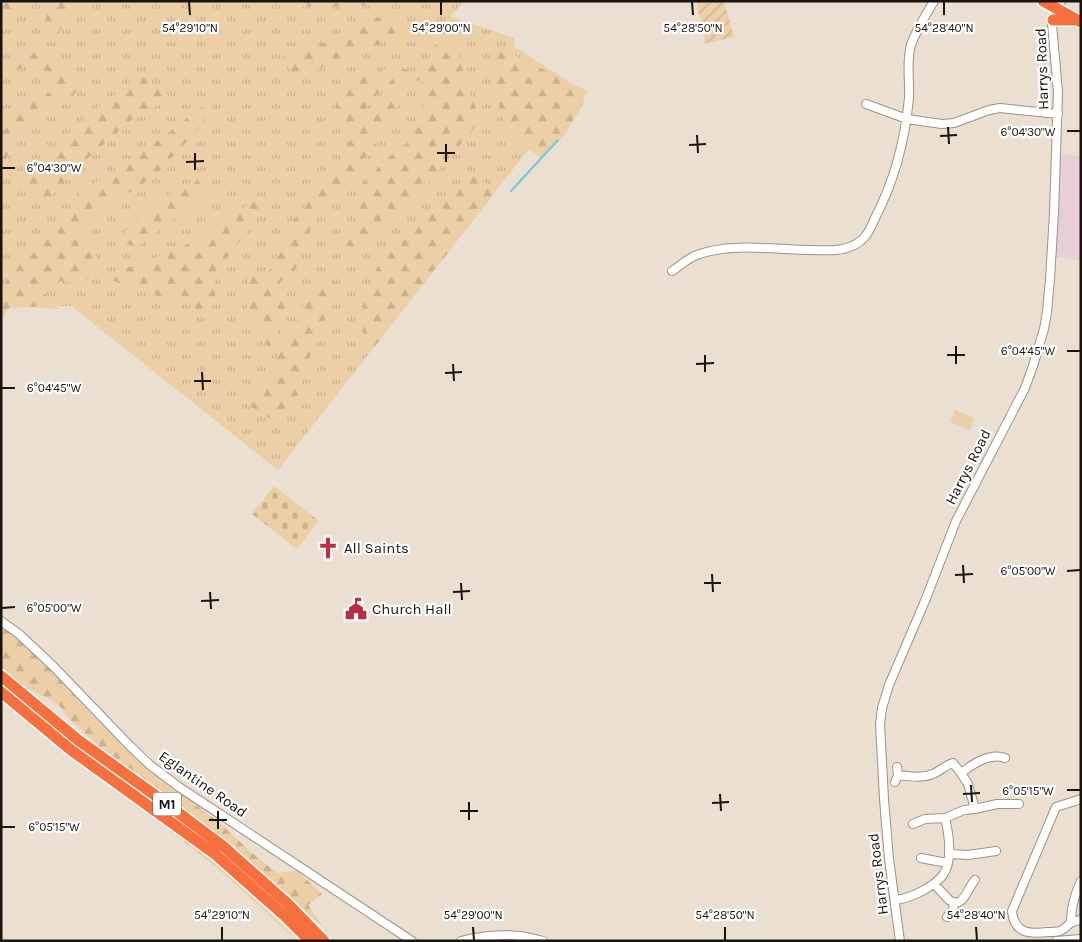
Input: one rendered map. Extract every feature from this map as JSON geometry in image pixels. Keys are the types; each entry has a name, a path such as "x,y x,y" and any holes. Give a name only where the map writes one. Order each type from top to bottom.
{"highway":[{"path":"1043,1 1079,21"},
{"name":"M1","path":"1,676 78,740 224,847 288,904 324,941"},
{"name":"M1","path":"1,692 71,750 215,854 310,941"}],"street":[{"path":"672,271 688,259 711,251 732,248 838,250 850,247 862,240 868,233 891,185 907,120 909,55 917,31 934,1"},
{"name":"Harrys Road","path":"900,941 889,858 884,799 880,724 882,708 889,684 956,521 1025,388 1040,345 1047,312 1054,212 1058,92 1053,37 1057,10"},
{"path":"866,104 907,120 942,124 954,123 989,110 1000,108 1058,114"},
{"name":"Eglantine Road","path":"1,621 19,634 54,666 111,728 150,765 179,787 412,941"},
{"path":"961,773 988,758 1000,756 1005,758"},
{"path":"896,774 922,777 934,774 953,763 968,784 975,809"},
{"path":"1081,799 1056,807 1012,911 1017,927 1025,932 1059,931 1072,921 1081,920"},
{"path":"913,824 925,819 946,818 964,810 997,804 1019,804"},
{"path":"895,900 915,895 934,884 944,874 950,842 946,818"},
{"path":"949,854 968,855 996,851"},
{"path":"921,858 947,863"},
{"path":"934,884 954,903 961,901 975,880"},
{"path":"1072,921 1071,910 1081,880"},
{"path":"947,917 953,910 954,903"},
{"path":"461,941 488,936 521,936 543,941"},
{"path":"1056,941 1081,939"}],"shaded area":[{"path":"1063,153 1081,157 1081,261 1055,256 1058,163"}],"green space":[{"path":"1,1 465,1 450,16 514,38 515,47 577,87 278,470 71,306 1,308"},
{"path":"1,1 16,1 19,9 1,30"},
{"path":"52,1 78,1 55,39 41,32"},
{"path":"297,1 394,1 380,5 296,7"},
{"path":"698,1 724,1 734,37 703,44 705,35 697,7"},
{"path":"393,15 406,30 355,57 335,62 295,78 283,57 295,50 309,50 317,43 330,43 347,36 357,21"},
{"path":"446,19 480,121 398,220 352,248 341,242 341,236 355,227 358,188 392,154 409,142 425,102 421,78 395,95 399,105 370,137 376,145 317,214 303,245 296,269 282,280 271,294 286,302 283,322 268,351 260,322 246,318 248,279 253,273 269,271 298,214 328,176 363,119 401,67 421,77"},
{"path":"27,42 47,48 55,64 63,68 64,75 81,78 74,95 38,114 25,129 1,166 1,134 18,117 29,100 40,100 55,88 46,71 28,66 15,70 11,61"},
{"path":"494,45 587,91 582,105 564,136 541,158 511,135 502,116 495,91"},
{"path":"400,64 363,113 346,130 337,108 339,85"},
{"path":"140,74 171,98 131,120 80,165 43,204 20,190 55,146 90,114"},
{"path":"222,92 198,129 158,173 134,190 109,203 88,221 83,239 101,262 82,286 61,281 50,288 28,283 22,289 42,290 58,309 11,305 1,321 1,288 60,215 76,204 82,188 102,180 132,160"},
{"path":"470,173 497,190 375,346 349,351 363,340 363,298 384,253 411,235"},
{"path":"197,179 208,194 137,247 116,241 151,205"},
{"path":"257,199 266,206 213,277 216,292 206,320 191,303 172,301 102,277 181,248"},
{"path":"321,280 341,284 318,330 298,394 282,426 245,403 253,387 261,390 298,320 308,292"},
{"path":"955,410 975,418 970,430 950,422"},
{"path":"274,486 319,521 297,549 252,514"},
{"path":"1,624 50,667 83,705 136,759 223,826 277,873 297,871 322,894 308,905 323,927 243,856 188,811 103,750 69,719 59,705 18,683 1,667"},
{"path":"164,824 222,868 299,941 215,866"}],"waterway":[{"path":"511,191 558,140"}],"place":[{"name":"All Saints","path":"328,548"},
{"name":"Church Hall","path":"356,609"}]}
